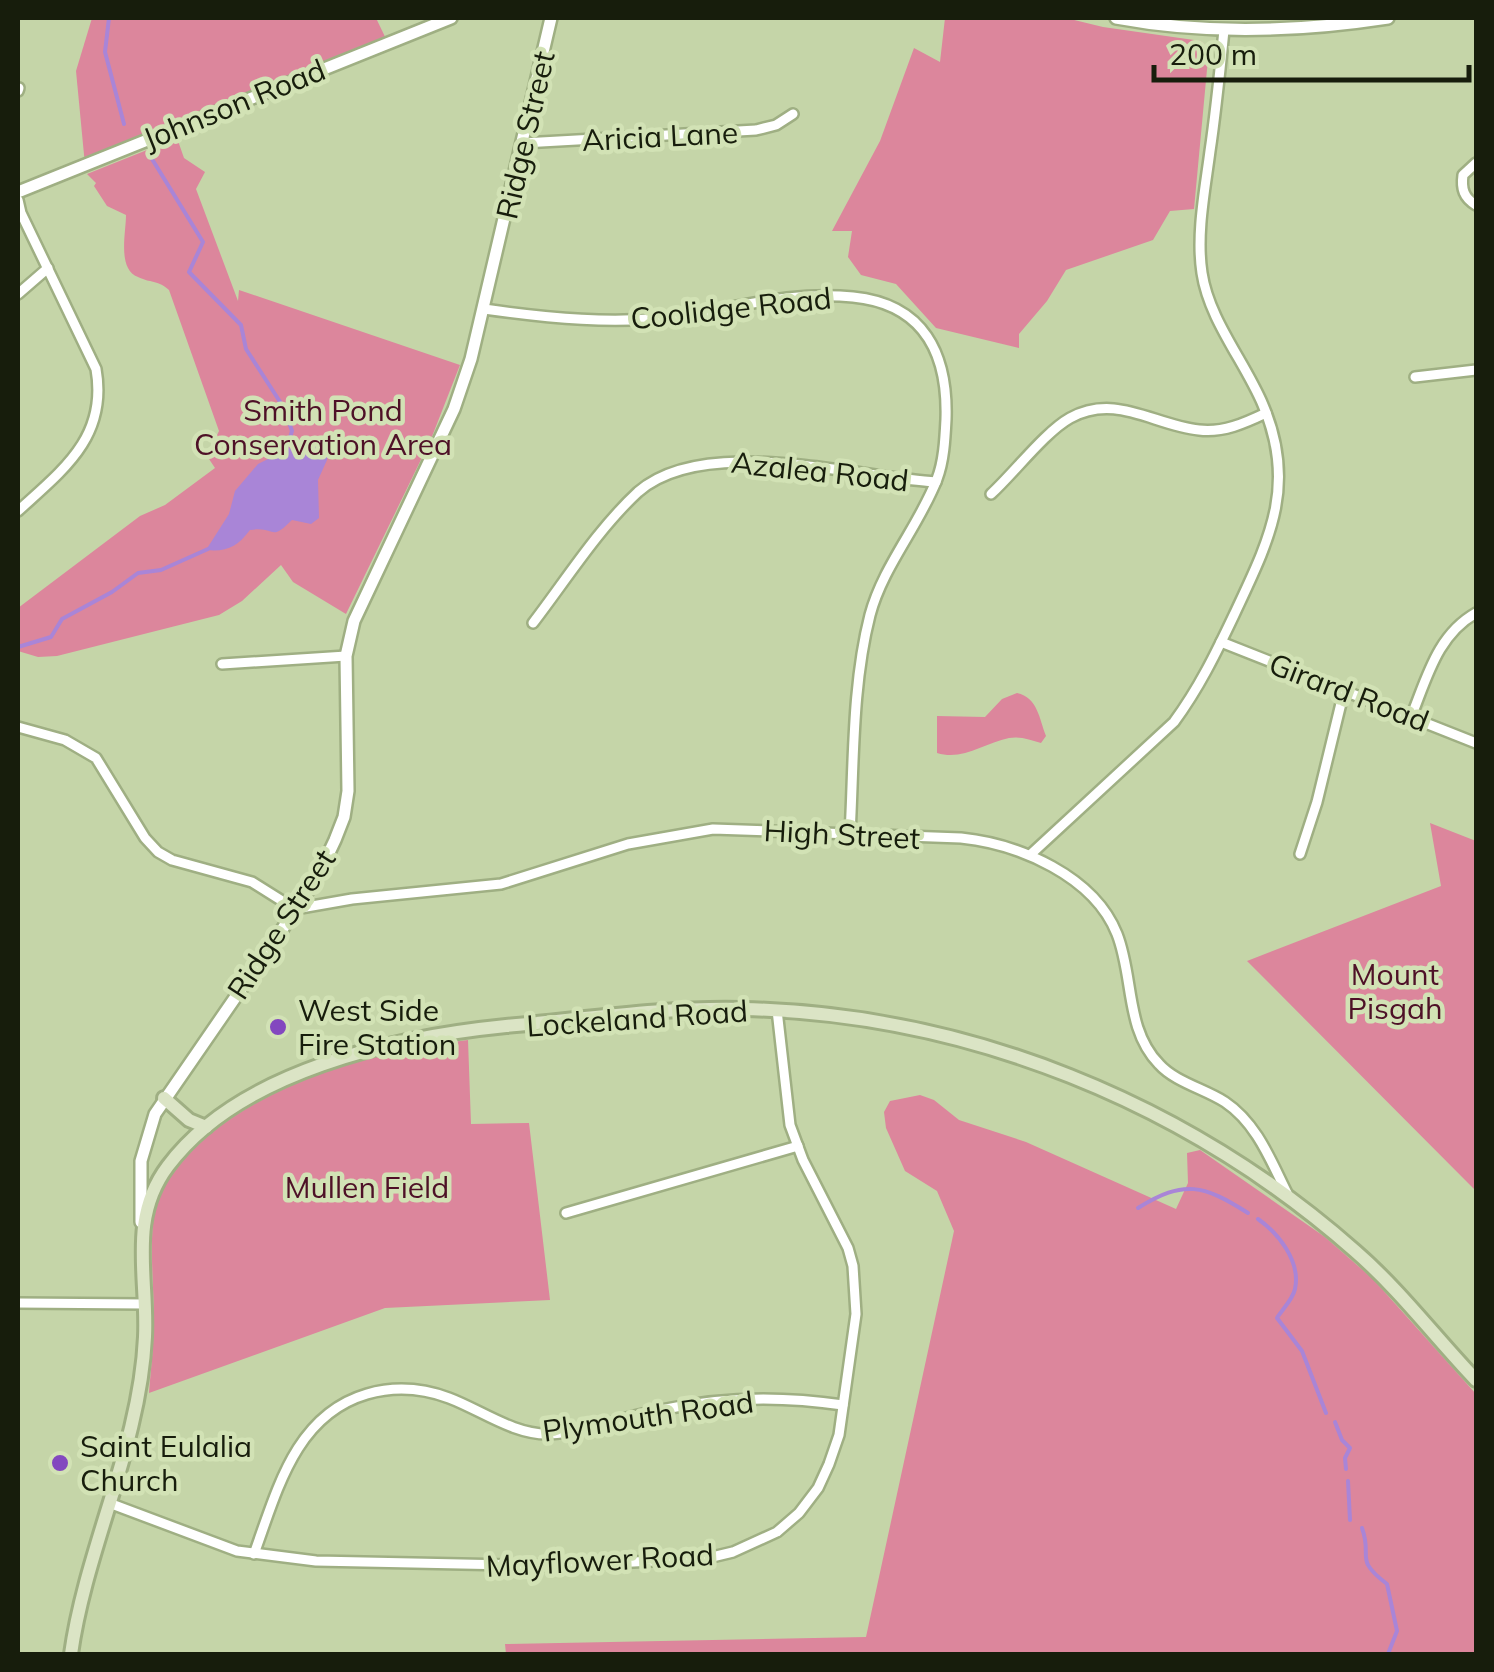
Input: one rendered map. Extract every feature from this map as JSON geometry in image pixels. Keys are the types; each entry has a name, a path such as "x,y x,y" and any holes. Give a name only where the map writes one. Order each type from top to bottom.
{"main road":[{"name":"Lockeland Road","path":"141,1222 166,1168 206,1127 279,1084 337,1057 443,1032 668,1010 810,1012 931,1030 1007,1052 1177,1124 1289,1198"},
{"path":"164,1098 190,1120 206,1127"},
{"name":"High Street","path":"1289,1198 1404,1297 1476,1380"},
{"name":"Ridge Street","path":"71,1654 87,1574 136,1400 145,1338 141,1222"}],"street":[{"name":"Johnson Road","path":"18,192 451,18"},
{"name":"Ridge Street","path":"141,1222 144,1142 164,1098 296,910 319,874 344,817 348,781 346,656 360,608 454,410 484,309 551,18"},
{"path":"1116,18 1224,30 1388,18"},
{"path":"1030,855 1174,722 1205,678 1274,524 1278,462 1266,413 1212,305 1202,273 1204,197 1224,30"},
{"name":"Aricia Lane","path":"523,143 756,130 793,114"},
{"path":"1476,164 1463,175 1461,186 1467,200 1476,205"},
{"path":"18,200 20,213 96,369 100,390 90,431 75,457 18,511"},
{"path":"18,294 48,268"},
{"name":"Coolidge Road","path":"484,309 606,320 682,315 750,301 800,296 877,300 911,318 935,348 943,370 945,440 936,482 871,611 860,678 850,834"},
{"path":"1414,376 1476,370"},
{"path":"991,494 1054,430 1091,409 1124,409 1200,431 1233,427 1266,413"},
{"name":"Azalea Road","path":"533,623 640,490 670,474 718,460 936,482"},
{"path":"1412,717 1436,653 1459,624 1476,613"},
{"name":"Girard Road","path":"1221,642 1476,743"},
{"path":"222,664 346,656"},
{"path":"1300,854 1318,802 1344,691"},
{"path":"18,728 65,740 90,752 148,843 166,857 237,876 269,890 296,910"},
{"name":"High Street","path":"296,910 352,899 501,884 590,855 673,834 713,829 992,842 1030,855 1081,888 1102,908 1118,935 1144,1043 1160,1067 1226,1103 1244,1118 1262,1143 1289,1198"},
{"name":"Mayflower Road","path":"109,1503 211,1543 254,1554 316,1561 540,1566 708,1558 733,1552 777,1532 799,1513 818,1488 839,1436 856,1314 853,1266 790,1125 777,1010"},
{"path":"566,1213 798,1146"},
{"path":"18,1303 144,1304"},
{"name":"Plymouth Road","path":"254,1554 293,1454 308,1432 328,1412 358,1396 383,1389 414,1388 449,1398 518,1428 547,1434 665,1408 740,1400 842,1404"}],"green space":[{"path":"92,18 376,18 388,43 85,165 76,71"},
{"path":"945,18 1066,18 1201,41 1209,48 1194,209 1170,211 1153,240 1066,270 1047,301 1019,334 1019,348 936,328 896,284 861,275 848,257 852,231 832,231 880,141 914,48 940,62"},
{"name":"Smith Pond Conservation Area","path":"177,138 184,158 205,172 196,189 238,301 239,290 460,365 431,439 346,614 293,582 281,565 242,601 219,615 57,656 38,657 18,651 18,608 140,516 165,505 215,468 207,456 219,431 169,290 131,273 124,250 126,215 107,206 87,174"},
{"path":"1017,693 1029,699 1037,710 1046,736 1041,743 1013,738 956,755 937,753 937,716 985,717 1002,699"},
{"name":"Mount Pisgah","path":"1430,823 1476,841 1476,1191 1247,961 1441,886"},
{"name":"Mullen Field","path":"468,1040 471,1124 529,1123 550,1300 385,1308 149,1393 154,1326 152,1229 158,1195 168,1175 212,1133 243,1110 278,1092 353,1063"},
{"path":"920,1095 934,1100 959,1120 1026,1142 1176,1209 1188,1183 1187,1153 1200,1150 1325,1237 1373,1279 1476,1394 1476,1654 506,1654 505,1644 866,1637 954,1231 937,1191 905,1171 886,1128 884,1112 890,1101"}],"shaded area":[{"path":"304,441 328,445 327,460 318,480 319,518 311,524 292,520 276,532 250,530 231,547 206,550 229,514 235,491 258,464"}],"waterway":[{"path":"109,18 105,52 124,124"},
{"path":"152,159 203,242 189,272 241,325 246,349 284,408 292,431 286,451"},
{"path":"18,647 51,637 62,619 138,573 161,570 208,549"},
{"path":"1138,1208 1168,1193 1194,1189 1219,1196 1248,1213"},
{"path":"1258,1219 1280,1240 1295,1268 1295,1289 1277,1318 1302,1351 1326,1413"},
{"path":"1335,1422 1350,1448 1345,1458 1346,1469"},
{"path":"1348,1481 1350,1520"},
{"path":"1362,1528 1367,1563 1387,1584 1397,1631 1388,1654"}],"place":[{"name":"West Side Fire Station","path":"278,1027"},
{"name":"Saint Eulalia Church","path":"60,1463"}]}
